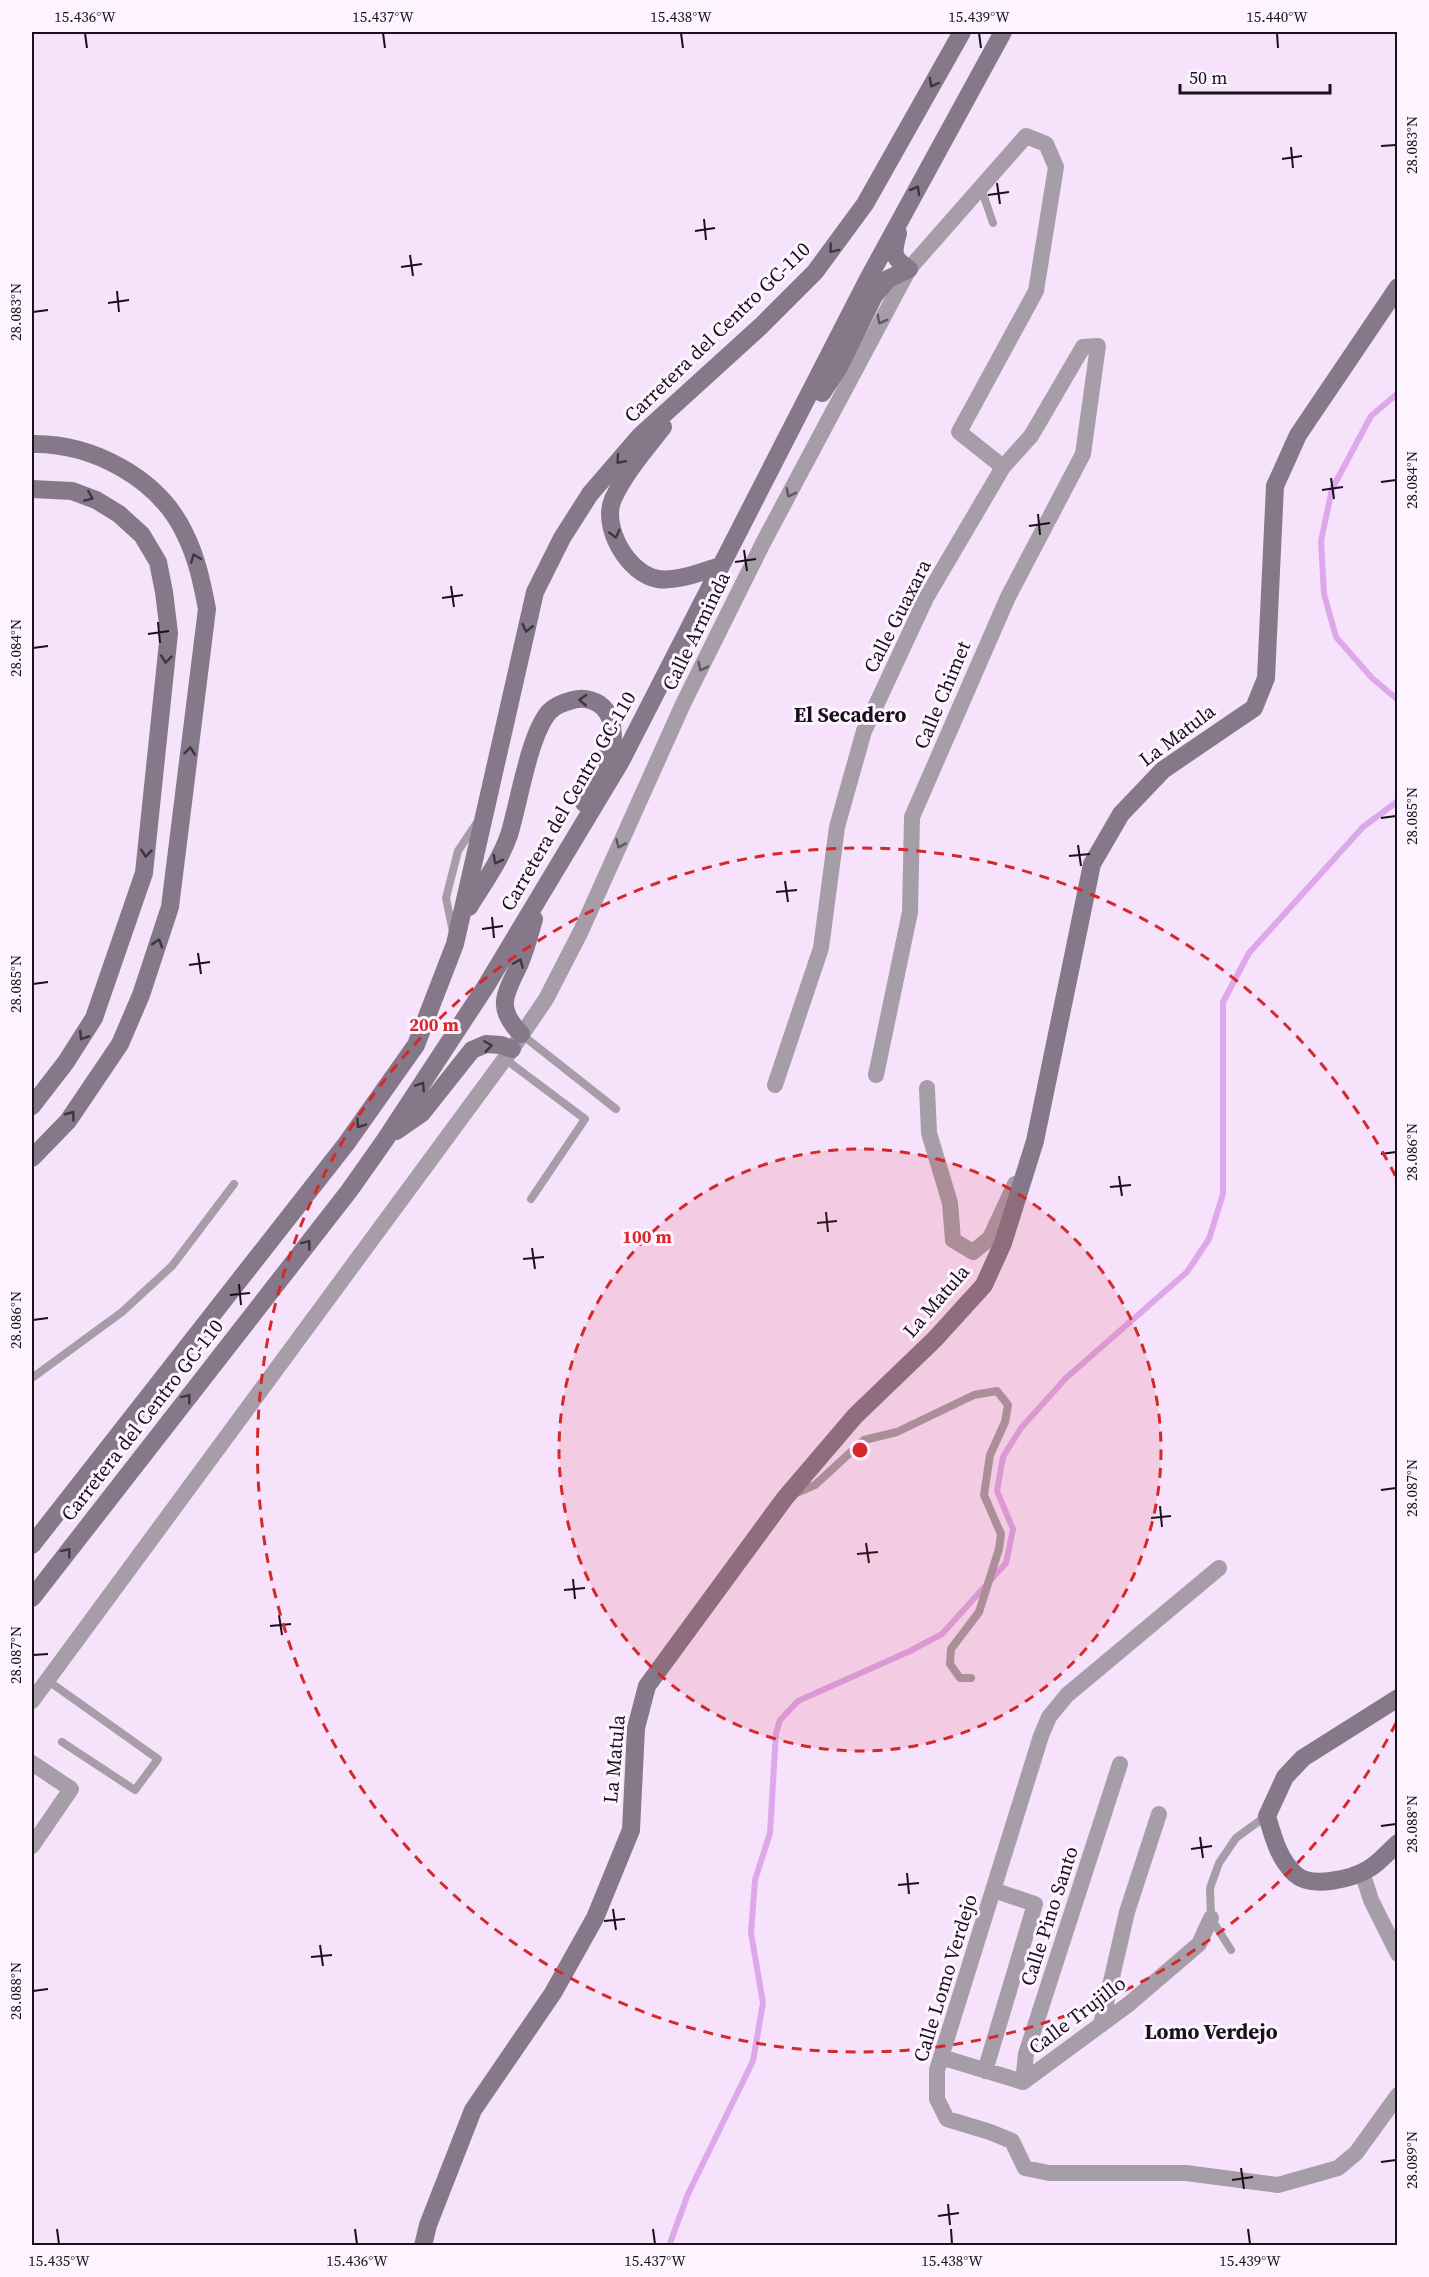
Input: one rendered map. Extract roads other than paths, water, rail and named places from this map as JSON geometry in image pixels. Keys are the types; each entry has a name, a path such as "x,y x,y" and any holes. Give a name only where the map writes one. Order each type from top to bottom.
{"main road":[{"name":"Carretera del Centro GC-110","path":"32,1545 346,1144 417,1045 455,944 535,592 562,538 590,494 640,436 807,280 840,240 865,204 962,32"},
{"path":"755,502 902,217 1003,32"},
{"path":"755,502 839,367 874,296 888,279 909,269 897,260 894,251 902,217"},
{"name":"La Matula","path":"423,2246 428,2225 473,2110 552,1993 595,1918 631,1830 636,1728 647,1686 785,1498 855,1416 935,1340 984,1285 1004,1243 1035,1141 1092,864 1121,814 1163,770 1254,708 1266,678 1275,486 1298,435 1398,287"},
{"path":"687,394 628,473 612,501 611,519 621,552 636,569 657,579 682,577 721,566"},
{"path":"32,444 70,447 106,459 144,482 167,506 185,532 198,566 207,609 170,907 141,995 120,1044 68,1121 32,1158"},
{"path":"32,489 72,490 96,500 119,514 142,535 158,562 169,633 144,873 94,1018 66,1062 32,1106"},
{"name":"Carretera del Centro GC-110","path":"32,1598 349,1191 385,1140 486,986 621,761 755,502"},
{"path":"385,1140 422,1113 472,1050 486,1044 513,1048 513,1026 505,1009 505,994 521,961 542,893 613,742 611,719 604,708 595,701 583,698 561,704 549,712 538,731 508,836 496,863 459,925"},
{"path":"1398,1698 1303,1758 1285,1778 1267,1816 1277,1850 1296,1875 1316,1881 1334,1881 1372,1868 1398,1843"}],"street":[{"name":"Calle Arminda","path":"32,1701 513,1048 546,999 581,931 683,704 736,597 909,269 1026,136 1046,144 1056,167 1036,291 959,432 1003,467"},
{"name":"Calle Guaxara","path":"775,1085 821,948 837,826 864,731 926,598 1003,467 1031,436 1083,346 1098,346"},
{"name":"Calle Chimet","path":"876,1075 910,912 912,817 1008,597 1083,454 1098,346"},
{"path":"927,1088 929,1133 950,1203 953,1240 973,1252 990,1238 1035,1141"},
{"name":"Calle Lomo Verdejo","path":"1219,1568 1067,1695 1049,1717 1041,1736 937,2070 937,2099 947,2119 1012,2141 1025,2168 1049,2173 1186,2173 1278,2185 1338,2168 1356,2153 1398,2095"},
{"path":"32,1763 71,1789 32,1846"},
{"name":"Calle Pino Santo","path":"1023,2082 1026,2054 1120,1764"},
{"path":"1101,2025 1127,1912 1159,1814"},
{"path":"1362,1872 1371,1900 1398,1954"},
{"path":"985,2071 1035,1905 993,1890"},
{"name":"Calle Trujillo","path":"941,2057 1023,2082 1129,2004 1199,1944 1211,1918"}],"lane":[{"path":"981,187 993,223"},
{"path":"455,944 446,898 458,851 486,808"},
{"path":"513,1048 616,1108"},
{"path":"513,1048 585,1119 531,1199"},
{"path":"32,1378 122,1312 172,1266 234,1184"},
{"path":"785,1498 815,1485 864,1440 897,1432 974,1395 997,1391 1008,1405 1005,1422 990,1455 984,1495 1001,1534 999,1549 979,1612 951,1648 950,1664 960,1678 971,1678"},
{"path":"47,1680 158,1759 135,1790 62,1742"},
{"name":"Calle Trujillo","path":"1211,1918 1210,1888 1219,1863 1236,1838 1267,1816"},
{"path":"1211,1918 1232,1950"}],"waterway":[{"path":"1398,393 1371,416 1332,489 1321,541 1324,594 1336,637 1372,678 1398,700"},
{"path":"669,2246 688,2194 753,2061 763,2003 751,1933 755,1880 770,1833 776,1733 780,1720 798,1701 910,1651 942,1634 1006,1563 1013,1529 997,1491 1003,1457 1021,1428 1066,1378 1187,1272 1209,1239 1223,1194 1223,1002 1249,953 1363,827 1398,801"}],"district":[{"name":"El Secadero","path":"850,715"},
{"name":"Lomo Verdejo","path":"1211,2032"}]}
